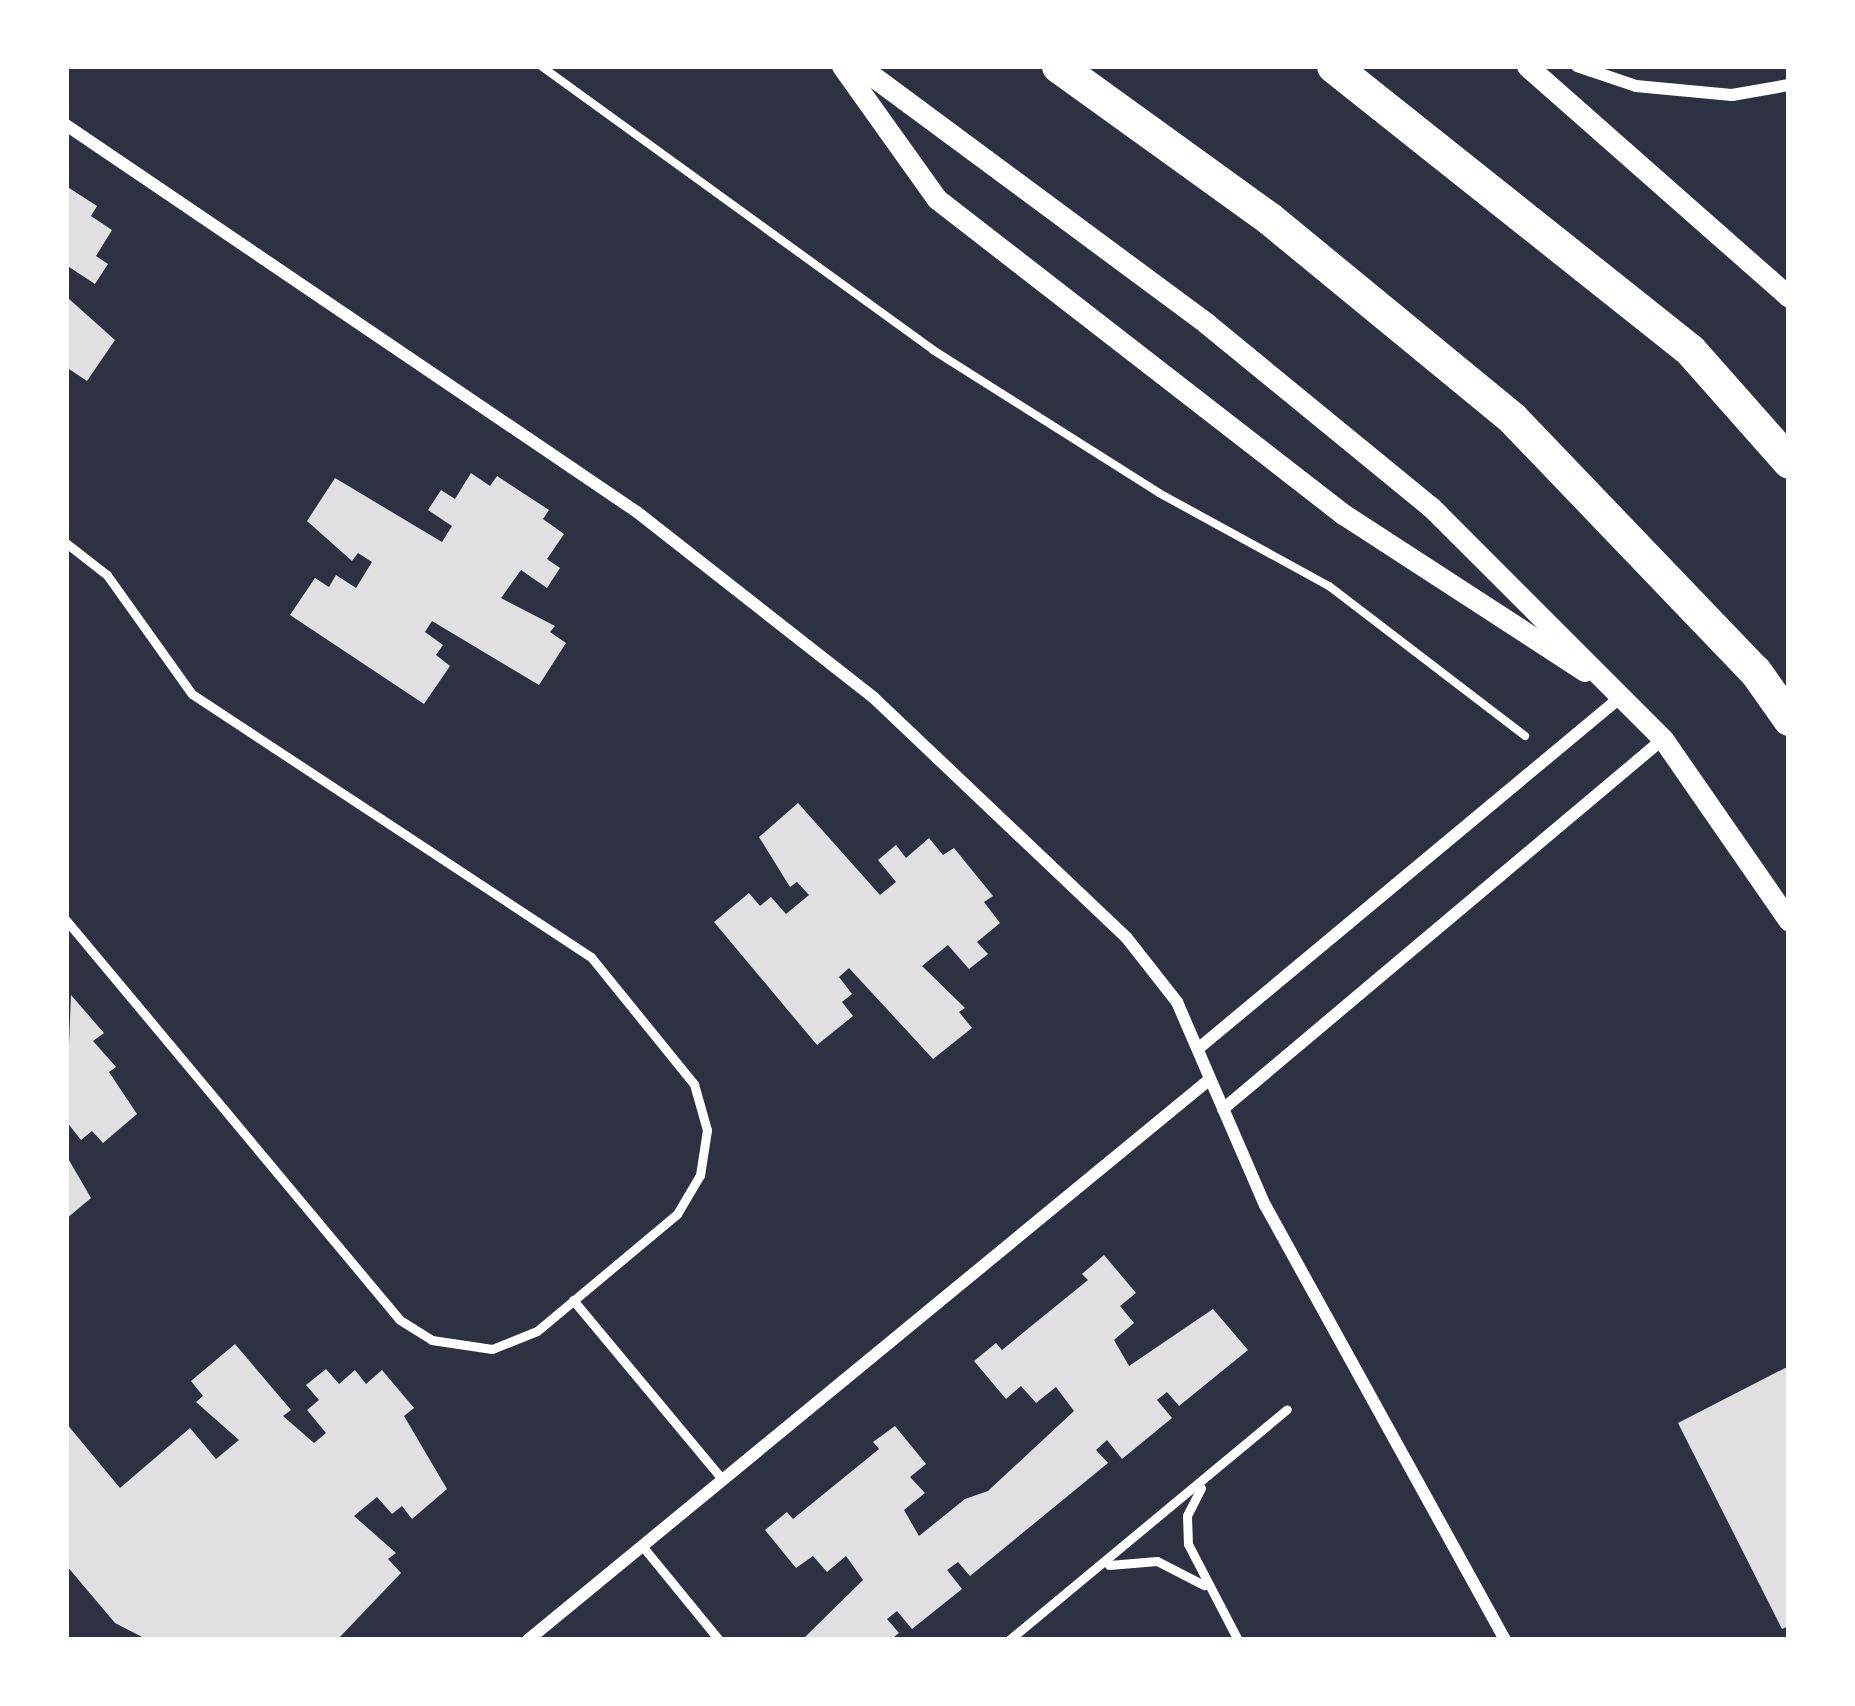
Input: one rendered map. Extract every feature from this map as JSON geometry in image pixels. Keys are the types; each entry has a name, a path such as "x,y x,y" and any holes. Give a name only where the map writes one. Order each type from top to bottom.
{"highway":[{"path":"1058,66 1270,220 1512,418 1755,670 1789,719"},
{"path":"1333,66 1690,350 1789,462"}],"street":[{"path":"842,66 937,199 1343,514 1623,695"},
{"path":"859,66 1206,323 1431,507 1664,739 1789,921"},
{"path":"1527,66 1789,297"},
{"path":"1577,66 1636,86 1732,95 1789,85"},
{"path":"66,124 604,488 856,683 1155,967 1199,1048 1265,1205 1505,1640"},
{"path":"1199,1048 1623,695"},
{"path":"1223,1109 1664,739"},
{"path":"528,1640 1210,1079"}],"lane":[{"path":"66,543 106,575 179,683 577,944 694,1084 707,1130 694,1188 676,1214 573,1300 509,1345 472,1349 413,1331 66,920"},
{"path":"573,1300 723,1480"},
{"path":"1009,1640 1287,1409"},
{"path":"1208,1479 1186,1529 1208,1589 1238,1640"},
{"path":"643,1546 719,1640"},
{"path":"1094,1572 1127,1560 1156,1561 1208,1589"}],"path":[{"path":"541,66 933,350 1159,493 1329,586 1550,756"}],"building":[{"path":"66,186 97,206 91,216 112,230 96,256 108,264 95,284 66,265"},
{"path":"69,299 115,340 87,381 66,367"},
{"path":"471,473 490,486 497,476 549,510 543,519 564,534 547,559 560,568 547,588 521,570 501,598 555,626 550,632 566,643 539,685 432,621 425,632 443,645 436,655 450,666 424,704 290,615 315,578 329,587 336,575 356,588 372,562 358,553 352,561 307,521 335,478 442,542 452,526 428,510 441,490 455,499"},
{"path":"798,803 880,895 896,882 878,860 896,845 906,858 929,838 943,855 954,848 993,896 984,902 1000,923 977,942 988,954 969,969 948,945 922,966 965,1008 959,1012 972,1028 933,1059 849,968 839,977 852,994 842,1002 853,1016 817,1045 714,922 749,893 760,906 771,897 786,914 809,895 797,882 790,887 759,837"},
{"path":"71,995 104,1033 93,1041 116,1067 109,1072 137,1114 103,1143 92,1131 81,1140 66,1121"},
{"path":"66,1155 91,1198 66,1219"},
{"path":"1104,1255 1136,1293 1120,1306 1134,1323 1114,1340 1129,1366 1213,1309 1248,1350 1179,1406 1167,1392 1157,1400 1172,1418 1122,1459 1107,1440 1096,1450 1108,1463 970,1576 958,1562 947,1570 962,1589 912,1629 897,1611 887,1619 899,1633 890,1640 802,1640 863,1580 846,1556 827,1572 813,1556 796,1568 765,1530 787,1512 793,1519 879,1449 873,1442 895,1426 926,1464 910,1477 925,1493 904,1510 919,1536 965,1499 988,1491 1074,1411 1056,1387 1036,1403 1021,1386 1006,1399 974,1361 996,1343 1002,1350 1088,1280 1082,1274"},
{"path":"235,1344 291,1410 283,1416 314,1443 326,1433 307,1410 319,1400 306,1385 326,1369 339,1384 355,1370 366,1384 382,1370 414,1408 404,1416 447,1489 412,1519 402,1506 392,1514 377,1497 354,1516 396,1553 388,1559 401,1573 337,1640 148,1640 115,1623 66,1565 66,1423 120,1488 190,1428 216,1459 239,1440 196,1402 203,1396 191,1381"},
{"path":"1789,1366 1789,1626 1782,1629 1678,1423"}]}
